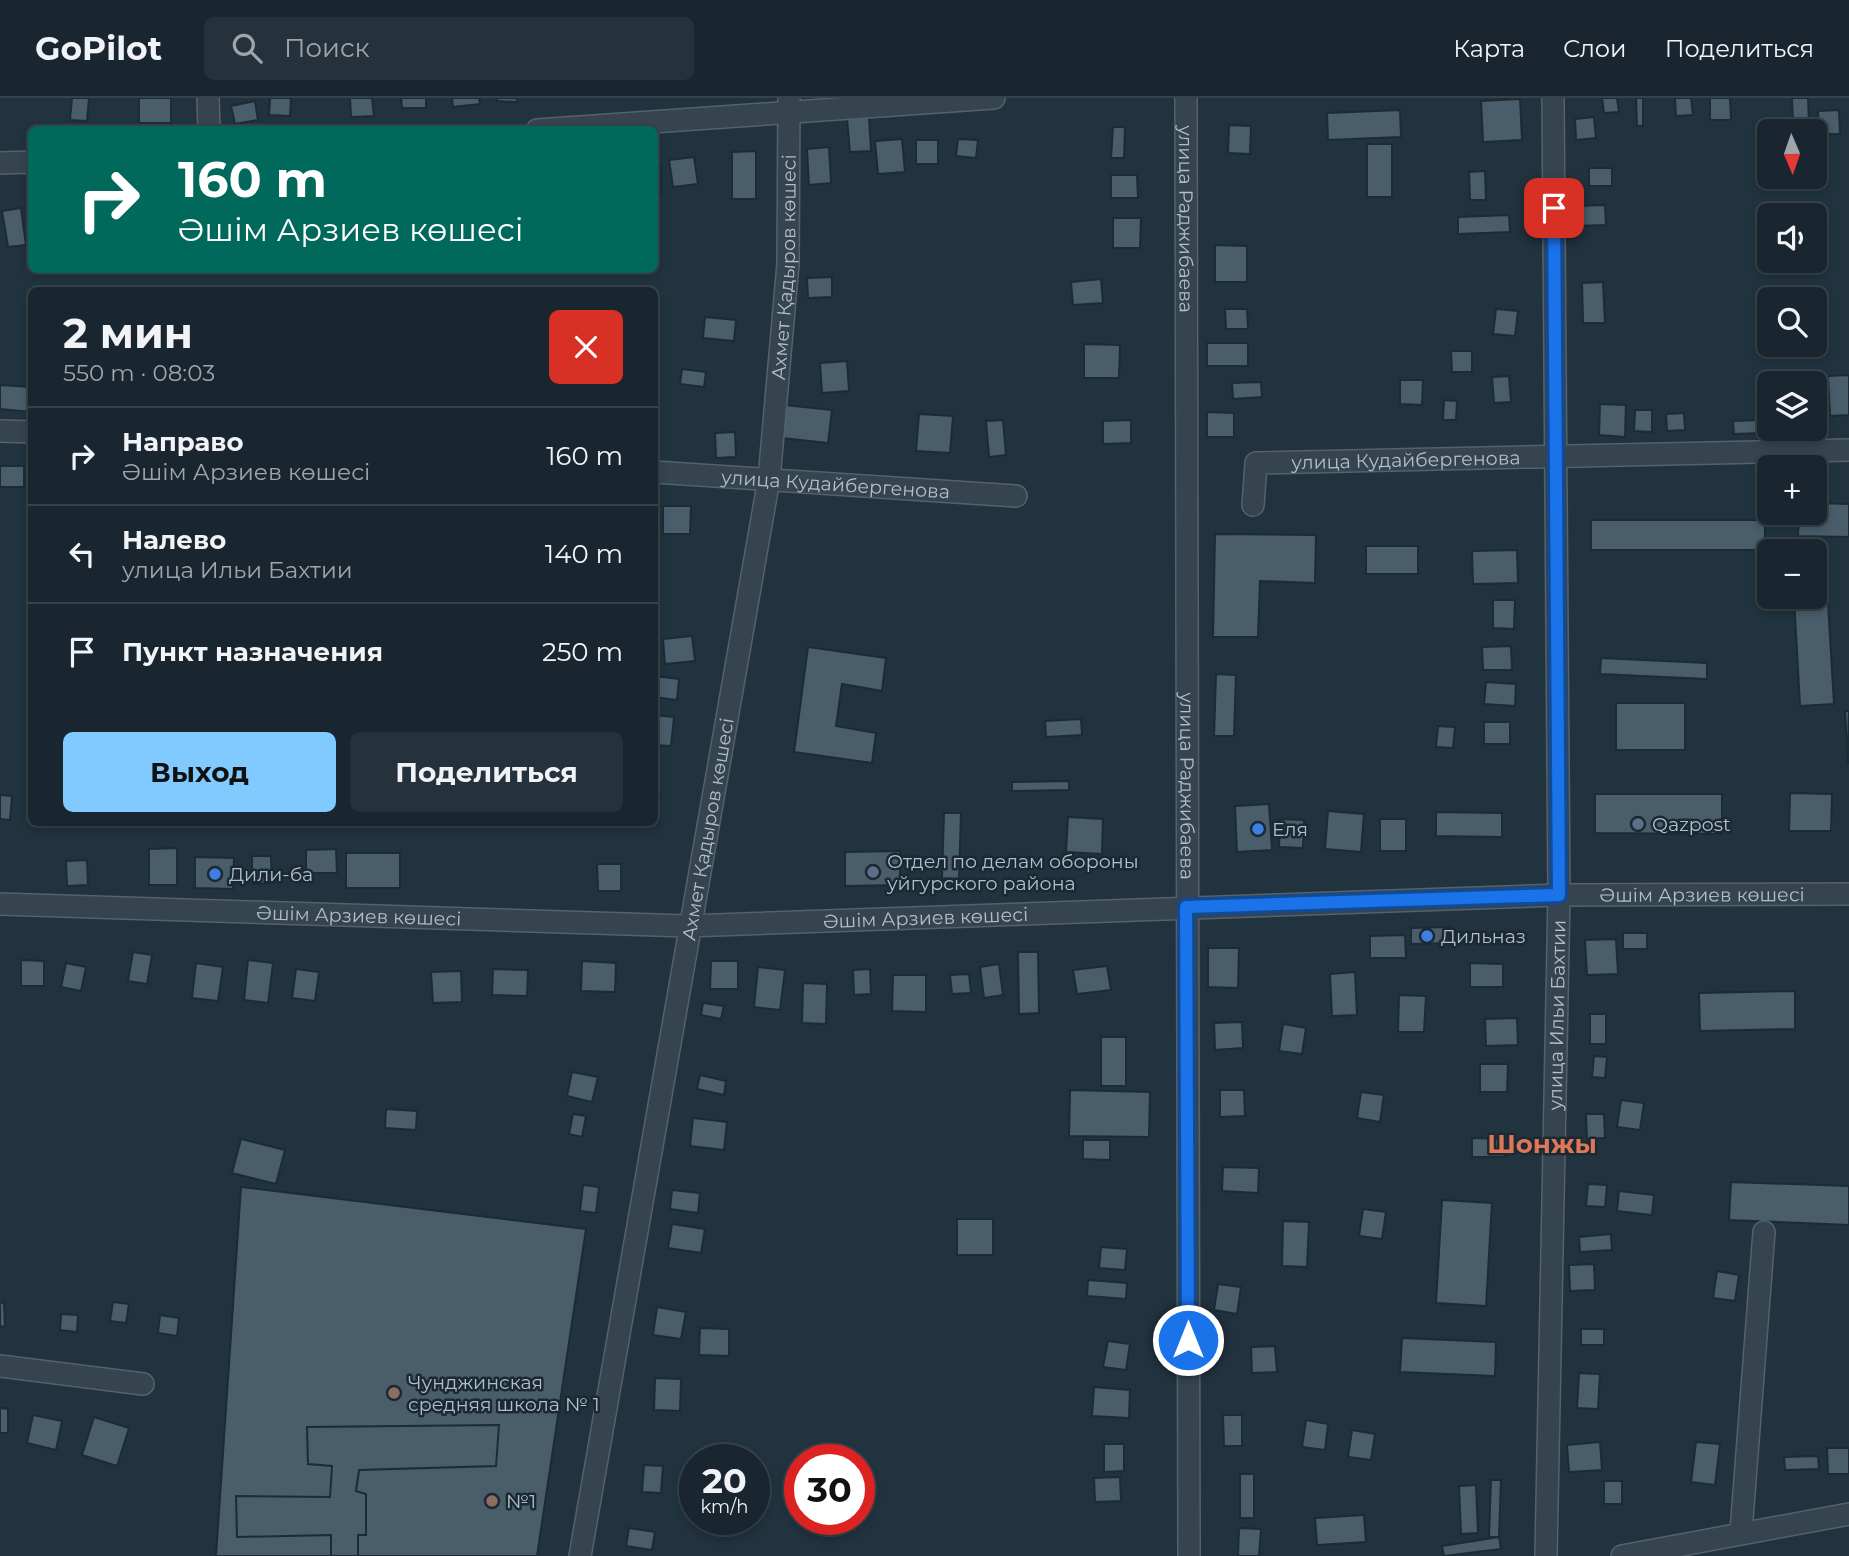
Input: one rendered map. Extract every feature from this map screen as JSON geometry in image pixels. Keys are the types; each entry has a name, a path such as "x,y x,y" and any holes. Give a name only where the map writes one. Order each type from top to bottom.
{"street":[{"path":"208,98 209,126"},
{"path":"576,126 790,104 994,98"},
{"name":"улица Раджибаева","path":"1186,98 1189,1556"},
{"name":"улица Ильи Бахтии","path":"1546,1556 1559,895 1553,98"},
{"name":"Ахмет Қадыров көшесі","path":"580,1556 688,926 769,479 788,264 790,104"},
{"path":"0,163 28,162"},
{"path":"0,430 28,432"},
{"name":"улица Кудайбергенова","path":"1253,505 1256,463 1849,450"},
{"name":"улица Кудайбергенова","path":"658,472 1016,496"},
{"name":"Әшім Арзиев көшесі","path":"0,904 688,926 1559,895 1849,894"},
{"path":"1741,1532 1764,1233"},
{"path":"0,1366 143,1384"},
{"path":"1622,1556 1849,1514"}],"building":[{"path":"72,98 89,98 87,121 70,120"},
{"path":"139,98 171,98 171,123 139,123"},
{"path":"270,98 291,98 290,116 269,115"},
{"path":"350,98 372,98 374,116 351,117"},
{"path":"401,98 426,98 426,108 402,108"},
{"path":"452,98 479,98 480,104 453,107"},
{"path":"497,98 517,98 517,102 497,101"},
{"path":"1602,98 1617,98 1619,112 1604,113"},
{"path":"1636,98 1643,98 1643,126 1637,126"},
{"path":"1675,98 1691,98 1693,115 1676,116"},
{"path":"1710,98 1730,98 1731,120 1710,120"},
{"path":"1792,98 1808,98 1809,119 1793,119"},
{"path":"1520,99 1522,140 1483,142 1481,101"},
{"path":"255,101 258,120 235,124 231,106"},
{"path":"1400,110 1401,137 1328,140 1327,113"},
{"path":"1839,110 1840,134 1827,134 1827,119 1818,119 1818,111"},
{"path":"869,117 871,151 850,152 847,119"},
{"path":"1594,117 1596,138 1576,140 1575,119"},
{"path":"1229,125 1251,126 1250,154 1228,153"},
{"path":"1113,127 1125,127 1124,158 1111,158"},
{"path":"902,139 905,172 878,174 875,141"},
{"path":"958,139 978,140 976,158 956,156"},
{"path":"916,140 938,140 938,164 916,164"},
{"path":"1367,144 1392,144 1392,197 1367,197"},
{"path":"829,147 831,183 809,185 807,149"},
{"path":"756,151 756,199 732,199 732,152"},
{"path":"694,157 698,184 673,187 669,160"},
{"path":"658,166 661,166 661,195 658,195"},
{"path":"1589,168 1612,168 1612,186 1589,186"},
{"path":"1485,171 1486,200 1470,200 1469,172"},
{"path":"1111,175 1137,175 1138,198 1111,198"},
{"path":"1605,205 1606,225 1577,226 1576,206"},
{"path":"21,208 26,245 8,247 2,211"},
{"path":"1509,215 1510,232 1458,234 1458,217"},
{"path":"1113,218 1141,218 1140,248 1113,248"},
{"path":"1215,245 1247,246 1247,282 1215,282"},
{"path":"832,277 832,297 808,298 807,278"},
{"path":"1101,279 1103,303 1073,305 1071,282"},
{"path":"1603,282 1605,323 1583,323 1582,283"},
{"path":"1225,309 1247,309 1248,329 1226,329"},
{"path":"1496,309 1518,311 1515,336 1493,334"},
{"path":"705,317 736,320 734,341 703,338"},
{"path":"1207,343 1248,343 1248,366 1207,366"},
{"path":"1084,344 1120,345 1119,378 1084,378"},
{"path":"1451,351 1472,351 1472,372 1452,372"},
{"path":"847,361 849,391 822,393 820,363"},
{"path":"682,369 706,372 704,387 680,384"},
{"path":"1849,375 1849,415 1830,416 1828,376"},
{"path":"1509,376 1511,402 1494,403 1492,377"},
{"path":"1400,380 1423,380 1422,405 1400,404"},
{"path":"1261,382 1262,397 1233,399 1232,383"},
{"path":"0,385 28,387 28,412 0,409"},
{"path":"1444,400 1457,401 1456,420 1443,420"},
{"path":"1600,404 1626,405 1625,437 1599,435"},
{"path":"785,405 832,410 828,443 782,438"},
{"path":"1635,410 1652,410 1652,432 1634,431"},
{"path":"1207,412 1234,413 1234,437 1207,437"},
{"path":"1684,413 1685,430 1667,431 1666,414"},
{"path":"919,414 953,416 950,453 916,451"},
{"path":"1003,420 1006,455 989,457 986,421"},
{"path":"1131,420 1131,443 1103,444 1103,421"},
{"path":"1757,420 1757,433 1734,434 1733,421"},
{"path":"735,432 736,457 716,458 715,433"},
{"path":"0,466 24,466 24,487 0,487"},
{"path":"1827,503 1849,504 1849,537 1798,536 1798,525 1827,525"},
{"path":"663,506 691,506 690,534 663,534"},
{"path":"1591,520 1757,520 1757,525 1765,525 1765,539 1757,539 1757,550 1591,550"},
{"path":"1215,534 1316,535 1315,583 1260,581 1258,637 1213,637"},
{"path":"1366,546 1418,546 1418,574 1366,574"},
{"path":"1517,550 1518,583 1473,584 1472,551"},
{"path":"1756,572 1757,572 1757,603"},
{"path":"1827,586 1834,704 1800,706 1795,609 1827,609"},
{"path":"1493,600 1515,600 1514,629 1493,628"},
{"path":"692,636 695,661 665,664 663,639"},
{"path":"1511,646 1512,670 1483,670 1482,647"},
{"path":"808,647 886,658 882,691 842,684 836,726 876,733 872,763 794,752"},
{"path":"1601,658 1707,663 1707,679 1600,674"},
{"path":"1216,674 1236,675 1234,736 1214,736"},
{"path":"658,676 679,679 677,700 658,698"},
{"path":"1486,682 1516,684 1515,706 1484,704"},
{"path":"1616,703 1685,703 1685,750 1616,750"},
{"path":"1845,711 1849,711 1848,764"},
{"path":"658,715 674,717 671,746 658,745"},
{"path":"1081,719 1082,735 1046,737 1045,721"},
{"path":"1484,722 1510,722 1510,744 1484,744"},
{"path":"1438,726 1455,727 1453,748 1436,747"},
{"path":"1069,781 1069,790 1012,791 1012,782"},
{"path":"658,793 660,793 659,824"},
{"path":"1790,793 1832,794 1831,831 1789,831"},
{"path":"1595,794 1722,794 1722,834 1595,833"},
{"path":"0,795 12,796 10,820 0,819"},
{"path":"1269,804 1272,850 1237,852 1235,806"},
{"path":"1328,811 1364,814 1361,852 1325,849"},
{"path":"1436,812 1502,813 1502,837 1436,836"},
{"path":"944,813 961,813 959,879 942,878"},
{"path":"1068,817 1103,819 1102,854 1066,852"},
{"path":"1280,819 1304,820 1303,848 1279,847"},
{"path":"1380,819 1406,819 1406,851 1380,851"},
{"path":"177,848 177,885 149,885 149,849"},
{"path":"336,849 337,873 306,873 306,850"},
{"path":"900,851 900,885 845,886 845,852"},
{"path":"346,853 400,853 400,888 346,888"},
{"path":"252,856 271,856 272,883 252,884"},
{"path":"195,857 234,858 233,889 195,888"},
{"path":"87,860 88,885 67,886 66,861"},
{"path":"597,864 621,864 621,891 598,891"},
{"path":"1449,927 1449,943 1411,944 1411,928"},
{"path":"1623,933 1647,933 1647,949 1623,949"},
{"path":"1405,935 1406,958 1370,958 1370,936"},
{"path":"1616,939 1618,974 1587,975 1585,940"},
{"path":"1208,948 1239,948 1238,988 1208,987"},
{"path":"133,952 152,955 147,984 128,981"},
{"path":"1018,952 1038,952 1039,1013 1019,1014"},
{"path":"21,960 44,961 44,986 21,986"},
{"path":"248,960 273,963 268,1003 244,1000"},
{"path":"582,961 616,963 615,992 581,991"},
{"path":"711,961 738,961 738,989 710,989"},
{"path":"66,963 86,967 81,991 61,987"},
{"path":"196,963 223,967 218,1001 192,998"},
{"path":"1470,963 1503,964 1503,987 1470,987"},
{"path":"999,964 1003,995 984,998 980,967"},
{"path":"1107,966 1111,990 1077,994 1073,970"},
{"path":"758,967 785,970 780,1010 754,1007"},
{"path":"296,969 319,972 315,1001 292,998"},
{"path":"493,969 528,970 527,996 492,995"},
{"path":"870,969 871,994 854,995 853,970"},
{"path":"461,971 462,1002 433,1003 431,972"},
{"path":"1355,972 1357,1015 1332,1016 1330,974"},
{"path":"969,974 971,993 952,994 950,975"},
{"path":"893,975 926,975 926,1012 892,1011"},
{"path":"803,983 827,984 826,1024 802,1023"},
{"path":"1795,991 1795,1029 1700,1031 1699,993"},
{"path":"1399,995 1426,996 1424,1032 1398,1032"},
{"path":"703,1003 724,1006 721,1019 701,1015"},
{"path":"1590,1014 1606,1014 1606,1044 1590,1044"},
{"path":"1517,1018 1518,1045 1486,1046 1485,1019"},
{"path":"1242,1022 1243,1048 1215,1050 1214,1023"},
{"path":"1283,1024 1306,1028 1302,1054 1279,1051"},
{"path":"1101,1037 1126,1037 1126,1086 1101,1086"},
{"path":"1594,1056 1607,1057 1605,1078 1592,1077"},
{"path":"1480,1064 1508,1064 1507,1092 1480,1092"},
{"path":"572,1072 598,1077 592,1102 567,1096"},
{"path":"700,1075 726,1081 724,1095 697,1089"},
{"path":"1070,1090 1150,1092 1149,1137 1069,1136"},
{"path":"1220,1090 1244,1090 1245,1116 1220,1117"},
{"path":"1361,1092 1384,1095 1380,1122 1357,1118"},
{"path":"1621,1100 1644,1103 1640,1130 1617,1127"},
{"path":"386,1109 417,1111 416,1130 385,1128"},
{"path":"573,1114 586,1116 582,1137 569,1134"},
{"path":"1586,1114 1604,1114 1605,1138 1587,1139"},
{"path":"693,1118 727,1122 724,1150 690,1146"},
{"path":"1472,1138 1505,1139 1505,1157 1472,1157"},
{"path":"241,1139 285,1150 276,1184 232,1173"},
{"path":"1083,1140 1110,1140 1110,1160 1083,1159"},
{"path":"1223,1167 1259,1168 1258,1193 1222,1191"},
{"path":"1731,1182 1849,1186 1849,1225 1729,1220"},
{"path":"1588,1184 1607,1185 1605,1207 1586,1206"},
{"path":"583,1185 599,1187 596,1213 580,1211"},
{"name":"Чунджинская средняя школа № 1","path":"241,1187 586,1229 537,1556 216,1556"},
{"path":"672,1190 700,1193 698,1213 670,1209"},
{"path":"1619,1191 1654,1195 1652,1215 1617,1211"},
{"path":"1442,1200 1492,1203 1486,1306 1436,1303"},
{"path":"1363,1209 1386,1212 1382,1239 1359,1236"},
{"path":"957,1219 993,1219 993,1255 957,1255"},
{"path":"1283,1221 1309,1222 1307,1267 1282,1266"},
{"path":"672,1224 705,1229 701,1253 668,1248"},
{"path":"1611,1234 1612,1250 1580,1252 1579,1237"},
{"path":"1101,1247 1127,1249 1125,1270 1099,1268"},
{"path":"1594,1264 1595,1290 1570,1291 1569,1265"},
{"path":"1717,1271 1739,1275 1735,1301 1713,1298"},
{"path":"1088,1280 1127,1283 1126,1299 1087,1296"},
{"path":"1218,1284 1241,1287 1237,1314 1214,1310"},
{"path":"4,1302 5,1326 0,1327 0,1303"},
{"path":"113,1302 129,1304 126,1323 110,1321"},
{"path":"657,1307 686,1312 681,1339 653,1335"},
{"path":"61,1314 78,1315 77,1332 60,1330"},
{"path":"160,1315 179,1318 177,1336 158,1333"},
{"path":"700,1328 729,1329 729,1356 699,1355"},
{"path":"1581,1329 1604,1329 1604,1345 1581,1345"},
{"path":"1402,1338 1496,1342 1495,1376 1400,1372"},
{"path":"1108,1341 1130,1344 1126,1370 1103,1367"},
{"path":"1275,1346 1277,1372 1252,1373 1251,1347"},
{"path":"1579,1373 1600,1374 1598,1409 1577,1408"},
{"path":"655,1378 681,1379 680,1411 654,1410"},
{"path":"1094,1387 1130,1390 1129,1418 1092,1416"},
{"path":"0,1408 8,1409 8,1433 0,1433"},
{"path":"33,1415 62,1421 56,1450 27,1443"},
{"path":"1223,1415 1242,1415 1242,1446 1224,1446"},
{"path":"94,1417 129,1428 117,1466 82,1455"},
{"path":"1306,1420 1328,1424 1325,1450 1302,1447"},
{"name":"Чунджинская средняя школа № 1","path":"499,1425 496,1466 359,1470 356,1491 366,1494 366,1535 358,1535 358,1556 331,1556 331,1535 237,1537 236,1496 330,1497 332,1466 308,1464 307,1427"},
{"path":"1352,1430 1375,1434 1371,1460 1348,1457"},
{"path":"1600,1442 1602,1470 1569,1472 1567,1445"},
{"path":"1696,1442 1720,1444 1715,1485 1691,1482"},
{"path":"1104,1444 1124,1444 1124,1471 1104,1472"},
{"path":"1827,1448 1849,1448 1849,1474 1828,1474"},
{"path":"1818,1456 1819,1469 1785,1470 1784,1457"},
{"path":"644,1465 663,1466 661,1493 642,1492"},
{"path":"1240,1474 1254,1474 1254,1518 1240,1518"},
{"path":"1120,1477 1121,1501 1095,1502 1094,1478"},
{"path":"1491,1480 1501,1480 1499,1537 1489,1537"},
{"path":"1604,1481 1622,1481 1622,1504 1604,1504"},
{"path":"1476,1485 1478,1533 1461,1534 1459,1486"},
{"path":"1364,1515 1366,1542 1317,1545 1315,1518"},
{"path":"629,1528 655,1532 652,1550 626,1546"},
{"path":"1239,1528 1261,1529 1259,1556 1238,1556"},
{"path":"1499,1537 1501,1549 1444,1556 1442,1546"}],"place":[{"name":"Qazpost","path":"1638,824"},
{"name":"Еля","path":"1258,829"},
{"name":"Отдел по делам обороны уйгурского района","path":"873,872"},
{"name":"Дили-ба","path":"215,874"},
{"name":"Дильназ","path":"1427,936"},
{"name":"Чунджинская средняя школа № 1","path":"394,1393"},
{"name":"№1","path":"492,1501"}],"district":[{"name":"Шонжы","path":"1542,1144"}],"route":[{"path":"1188,1340 1186,907 1559,895 1554,498 1554,208"}]}
